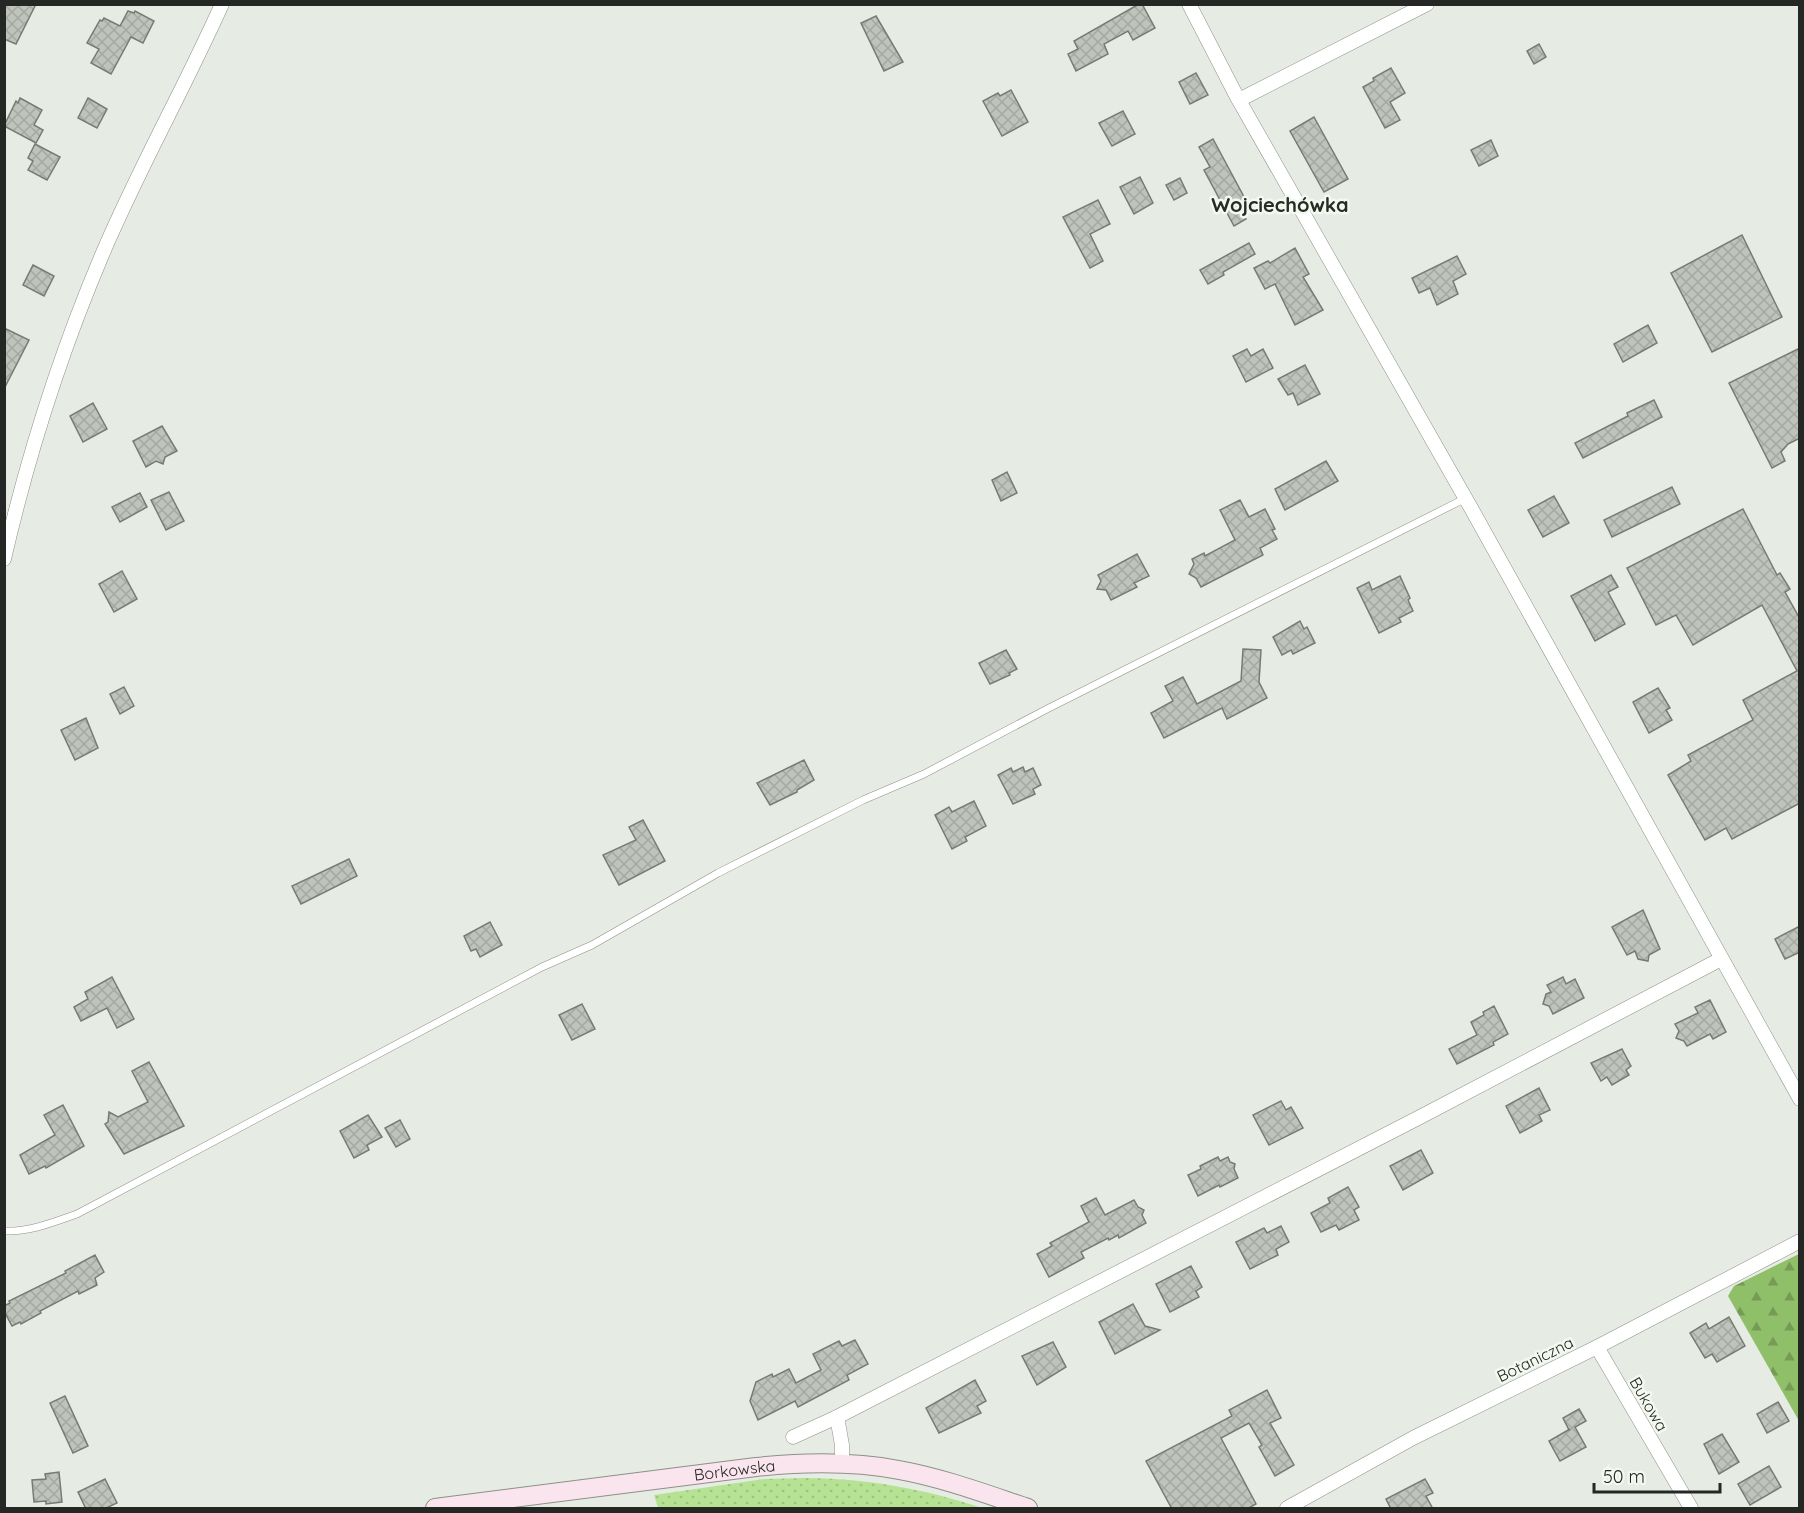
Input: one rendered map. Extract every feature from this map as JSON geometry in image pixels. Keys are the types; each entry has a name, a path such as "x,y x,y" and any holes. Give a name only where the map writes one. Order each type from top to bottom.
{"street":[{"path":"4,559 39,424 81,308 115,226 222,4"},
{"path":"1189,4 1239,100 1466,498 1800,1099"},
{"path":"1239,100 1427,4"},
{"path":"794,1437 1401,1127 1721,959"},
{"name":"Botaniczna","path":"1287,1509 1413,1438 1597,1347 1800,1241"},
{"name":"Bukowa","path":"1597,1347 1691,1509"},
{"path":"837,1417 842,1445 842,1463"},
{"name":"Borkowska","path":"435,1509 756,1467 805,1463 842,1463 912,1472 975,1490 1028,1509"}],"lane":[{"path":"4,1231 46,1225 77,1214 542,967 592,945 718,873 863,800 945,764 1047,709 1466,498"}],"green space":[{"path":"1799,1254 1799,1421 1728,1296 1734,1286"},
{"path":"804,1478 872,1482 939,1495 982,1508 658,1508 654,1495 764,1479"}],"building":[{"path":"4,4 36,4 16,44 4,39"},
{"path":"1142,4 1155,28 1133,40 1128,31 1104,44 1108,54 1076,71 1068,54 1078,49 1074,41"},
{"path":"128,11 134,13 135,11 154,21 143,43 131,37 111,74 91,63 99,49 87,43 100,20 104,18 120,26"},
{"path":"876,16 903,62 884,71 861,23"},
{"path":"1539,44 1546,57 1534,64 1527,51"},
{"path":"1391,68 1405,93 1390,102 1400,120 1385,128 1363,87 1374,81 1373,78"},
{"path":"1196,73 1208,95 1190,104 1179,82"},
{"path":"1011,90 1028,122 1002,136 983,101 998,93 1000,96"},
{"path":"20,98 42,110 34,125 43,130 36,143 4,126 16,101 18,103"},
{"path":"88,98 107,109 97,128 78,118"},
{"path":"1123,111 1135,134 1112,146 1099,123"},
{"path":"1314,117 1348,179 1324,192 1290,131"},
{"path":"1213,139 1251,210 1243,214 1246,219 1234,226 1204,170 1210,167 1199,147"},
{"path":"1491,140 1498,156 1479,166 1471,150"},
{"path":"35,144 60,157 47,180 28,170 33,161 28,158"},
{"path":"1140,177 1153,203 1134,214 1120,187"},
{"path":"1180,178 1187,193 1174,200 1166,185"},
{"path":"1098,200 1110,224 1090,234 1103,261 1090,268 1063,217"},
{"path":"1742,235 1782,317 1712,352 1671,273"},
{"path":"1249,243 1255,254 1223,272 1224,275 1208,284 1200,270"},
{"path":"1295,248 1309,274 1303,277 1323,310 1295,325 1275,284 1265,289 1254,268 1268,261 1270,263"},
{"path":"1457,256 1466,274 1453,281 1458,294 1437,305 1430,288 1419,293 1412,278"},
{"path":"33,265 54,276 44,296 23,285"},
{"path":"1648,325 1657,343 1623,362 1614,344"},
{"path":"4,328 29,340 4,389"},
{"path":"1800,348 1800,438 1788,444 1781,452 1785,461 1772,468 1729,383"},
{"path":"1247,349 1251,356 1263,349 1273,368 1246,382 1233,356"},
{"path":"1305,365 1320,394 1298,405 1293,393 1288,395 1278,379"},
{"path":"1654,400 1662,417 1583,458 1575,443"},
{"path":"93,403 107,429 83,442 70,416"},
{"path":"162,426 177,451 165,457 163,464 156,461 146,467 133,441"},
{"path":"1326,461 1338,481 1285,510 1275,489"},
{"path":"1007,472 1017,493 1001,501 992,480"},
{"path":"1672,487 1680,504 1612,537 1604,520"},
{"path":"169,492 184,521 166,530 151,500"},
{"path":"140,493 147,507 120,522 112,507"},
{"path":"1554,496 1569,523 1543,537 1528,510"},
{"path":"1240,500 1249,517 1265,509 1275,529 1272,530 1277,539 1260,548 1263,555 1201,587 1196,578 1189,574 1194,564 1192,559 1204,553 1205,556 1235,540 1220,510"},
{"path":"1743,509 1777,575 1780,573 1790,589 1785,592 1800,619 1800,803 1732,839 1726,828 1705,840 1668,775 1691,761 1688,755 1753,720 1743,700 1797,671 1762,605 1693,645 1676,615 1656,625 1627,568"},
{"path":"1137,554 1149,576 1134,583 1137,587 1111,600 1106,590 1097,589 1101,581 1098,575"},
{"path":"122,571 137,599 114,612 99,584"},
{"path":"1611,575 1618,587 1608,592 1625,624 1595,641 1571,596"},
{"path":"1400,576 1413,611 1399,618 1401,622 1379,633 1357,588 1369,582 1372,590"},
{"path":"1300,621 1304,629 1307,627 1315,643 1293,654 1291,650 1282,655 1273,637"},
{"path":"1243,649 1261,650 1259,682 1267,698 1227,719 1222,708 1164,738 1151,713 1173,701 1165,686 1183,677 1197,704 1241,681"},
{"path":"1006,650 1017,669 1009,673 1010,675 990,684 979,663"},
{"path":"124,687 134,706 120,714 110,694"},
{"path":"1658,688 1670,708 1666,710 1672,720 1649,733 1633,702"},
{"path":"86,718 98,748 75,760 61,730"},
{"path":"804,760 814,780 797,792 770,805 757,783"},
{"path":"1023,767 1025,772 1033,768 1041,785 1033,789 1035,794 1013,804 998,775 1011,768 1013,772"},
{"path":"974,801 986,826 965,837 967,841 952,849 935,815 949,807 952,812"},
{"path":"643,820 665,861 619,885 603,855 636,840 629,827"},
{"path":"349,859 357,876 301,904 292,886"},
{"path":"1643,910 1660,949 1649,955 1648,961 1638,959 1635,951 1627,955 1612,927"},
{"path":"490,922 502,945 480,957 476,949 471,951 464,936"},
{"path":"1800,926 1800,952 1785,959 1775,939"},
{"path":"112,977 134,1019 117,1028 107,1008 81,1021 74,1007 88,999 85,992"},
{"path":"1563,977 1566,984 1575,979 1584,998 1553,1014 1549,1006 1543,1004 1546,994 1551,992 1547,985"},
{"path":"1710,1000 1726,1032 1713,1039 1710,1034 1687,1046 1684,1041 1676,1038 1679,1031 1675,1024 1698,1013 1695,1007"},
{"path":"582,1004 595,1029 572,1040 559,1015"},
{"path":"1494,1006 1508,1034 1493,1042 1494,1045 1457,1064 1449,1049 1477,1035 1471,1022"},
{"path":"1622,1049 1631,1066 1626,1070 1629,1075 1612,1085 1607,1077 1601,1081 1591,1063"},
{"path":"149,1062 184,1126 124,1154 105,1124 108,1122 109,1112 118,1117 148,1102 132,1071"},
{"path":"1539,1088 1550,1110 1539,1115 1542,1121 1520,1133 1506,1106"},
{"path":"1281,1101 1286,1110 1291,1107 1303,1128 1269,1145 1253,1115"},
{"path":"63,1105 84,1146 46,1168 45,1166 29,1174 20,1155 55,1135 44,1115"},
{"path":"368,1115 382,1137 367,1145 369,1150 354,1158 340,1131"},
{"path":"400,1120 410,1139 396,1147 385,1128"},
{"path":"1421,1150 1433,1173 1403,1190 1390,1166"},
{"path":"1218,1157 1220,1161 1228,1157 1230,1162 1235,1164 1234,1169 1238,1178 1198,1196 1188,1175"},
{"path":"1348,1187 1359,1207 1354,1210 1359,1220 1339,1230 1336,1225 1321,1232 1311,1213 1330,1203 1328,1198"},
{"path":"1096,1198 1105,1215 1134,1200 1138,1207 1144,1210 1142,1215 1146,1223 1119,1238 1118,1235 1109,1240 1108,1238 1081,1252 1084,1258 1049,1277 1037,1254 1052,1246 1050,1243 1089,1222 1081,1206"},
{"path":"1281,1226 1289,1242 1276,1249 1278,1255 1250,1269 1236,1242 1264,1228 1267,1233"},
{"path":"95,1255 104,1272 95,1278 97,1285 79,1294 78,1291 21,1324 20,1322 12,1326 4,1311 4,1306 10,1303 9,1301 66,1273 65,1271"},
{"path":"1191,1266 1202,1287 1196,1291 1199,1297 1170,1312 1156,1284"},
{"path":"1133,1304 1145,1326 1160,1330 1115,1354 1099,1322"},
{"path":"1729,1317 1745,1346 1717,1362 1712,1354 1705,1358 1690,1333 1706,1323 1709,1329"},
{"path":"855,1340 868,1364 847,1375 849,1380 798,1407 795,1401 758,1420 750,1401 756,1382 789,1369 796,1383 821,1370 813,1354 839,1341 842,1346"},
{"path":"1053,1342 1066,1367 1037,1385 1022,1356"},
{"path":"975,1380 986,1401 977,1406 981,1413 939,1433 926,1408"},
{"path":"1267,1390 1281,1418 1270,1423 1294,1465 1275,1476 1259,1447 1262,1445 1249,1423 1221,1438 1256,1504 1247,1509 1172,1509 1146,1461 1232,1416 1229,1410"},
{"path":"65,1396 88,1446 73,1453 50,1403"},
{"path":"1778,1402 1789,1421 1767,1433 1757,1414"},
{"path":"1579,1409 1586,1421 1575,1427 1586,1447 1560,1461 1549,1441 1569,1430 1563,1418"},
{"path":"1722,1434 1739,1462 1719,1474 1704,1444"},
{"path":"1769,1466 1781,1487 1750,1505 1738,1484"},
{"path":"59,1472 62,1502 46,1504 46,1501 34,1502 32,1480 46,1479 45,1474"},
{"path":"105,1479 117,1503 104,1509 86,1509 78,1492"},
{"path":"1425,1479 1433,1493 1426,1496 1433,1509 1391,1509 1386,1499"}],"district":[{"name":"Wojciechówka","path":"1280,205"}]}
